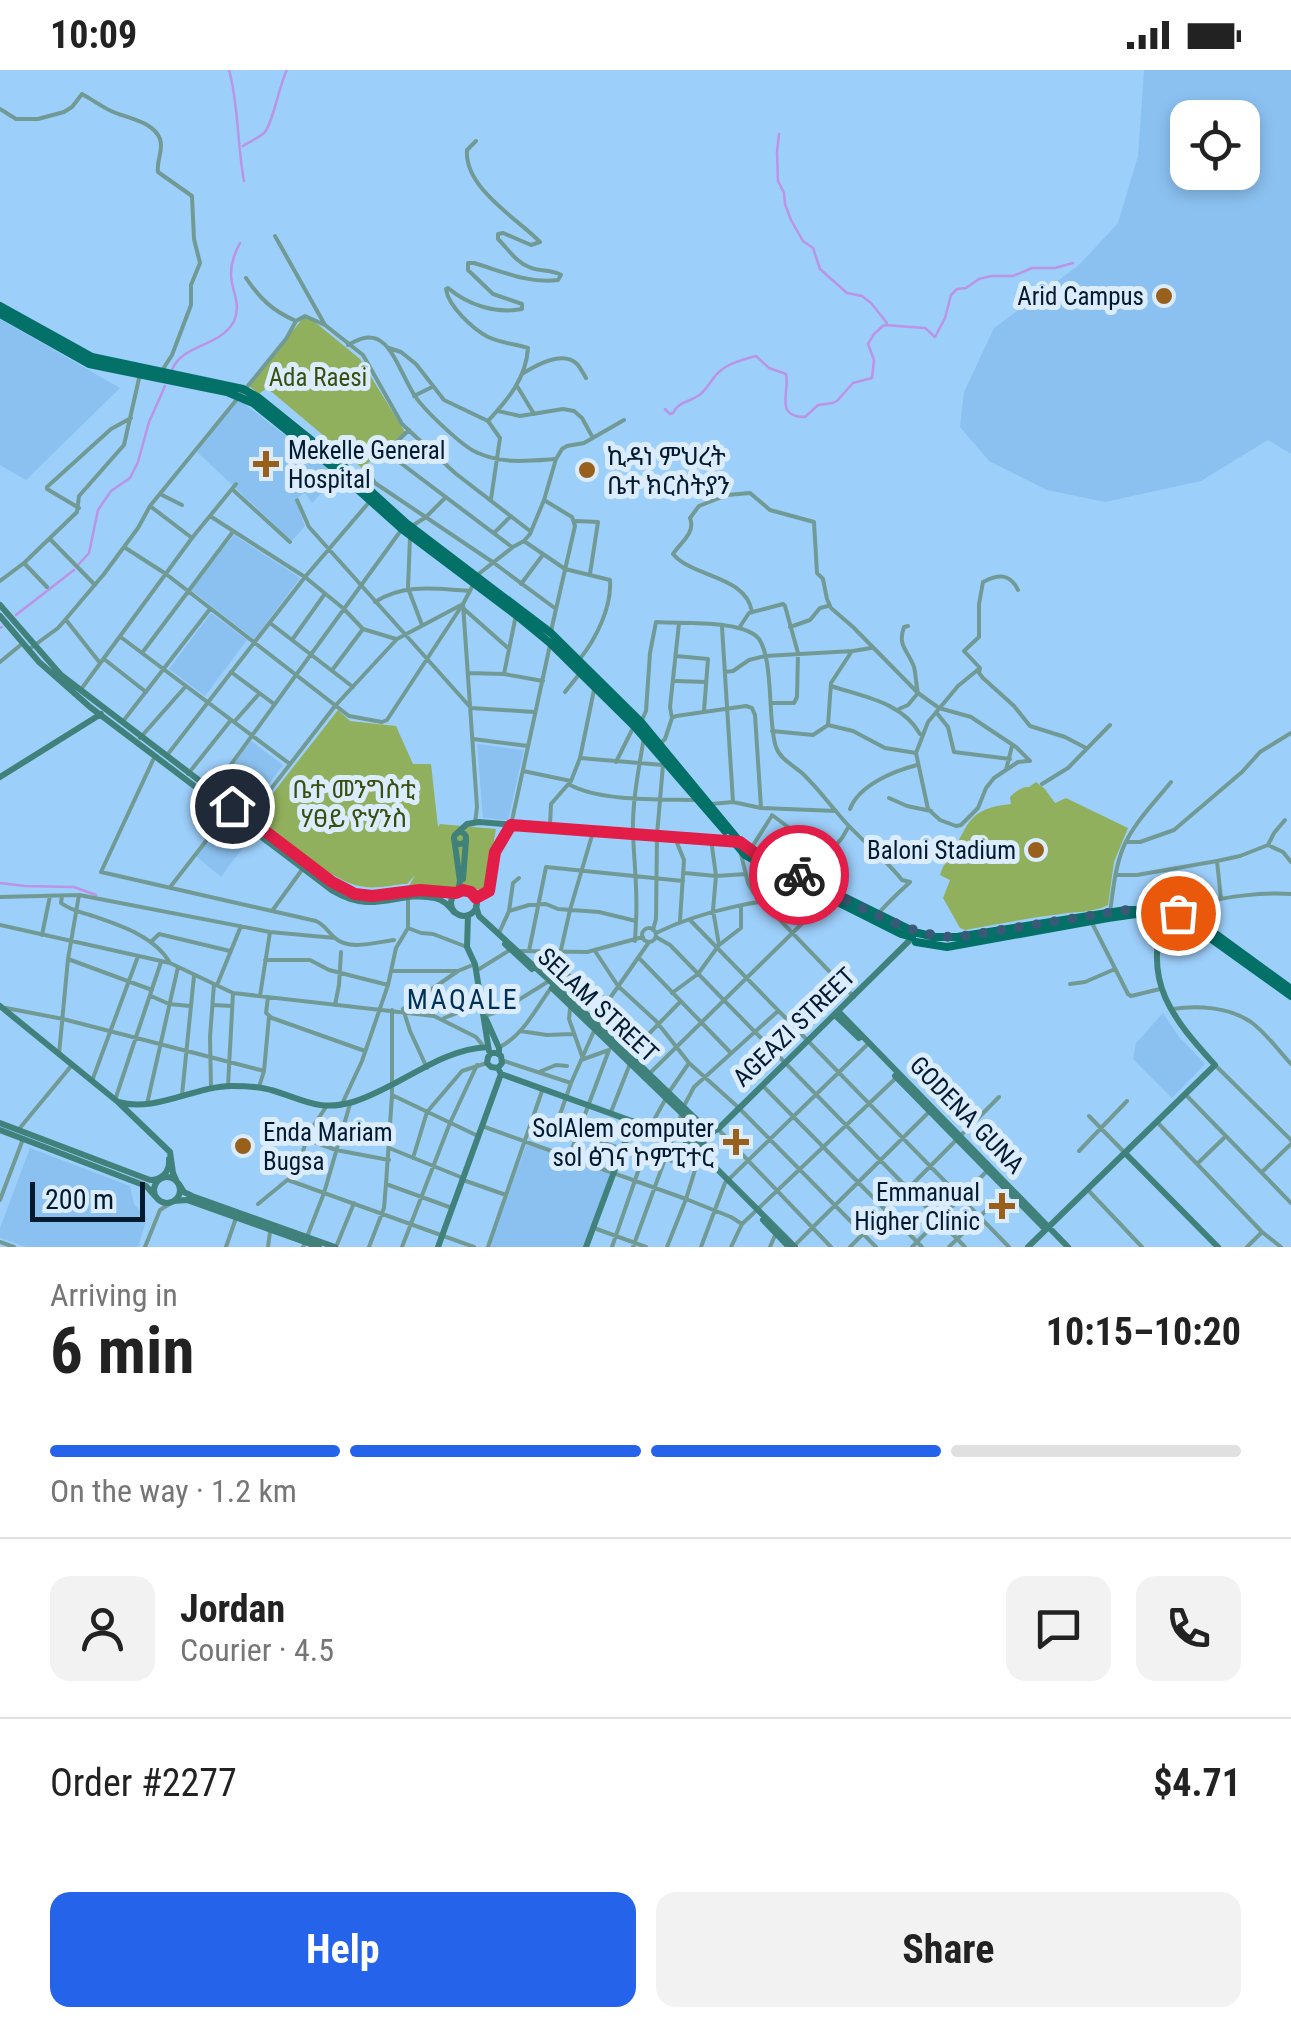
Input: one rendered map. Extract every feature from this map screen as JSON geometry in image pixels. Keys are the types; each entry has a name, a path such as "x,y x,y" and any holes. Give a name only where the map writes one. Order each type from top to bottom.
{"main road":[{"path":"0,306 19,321"},
{"path":"0,314 92,357 259,398 473,583 519,612 579,660 742,847 827,894 914,939 958,937 1138,908 1165,913 1199,930 1291,993"},
{"path":"351,479 365,486 372,498"},
{"path":"550,638 595,686 660,744 667,762 710,805 742,847 805,882"},
{"path":"875,916 901,934 946,946 1136,914 1165,913"}],"street":[{"path":"0,109 16,119 38,119 64,112 82,94 111,111 139,120 160,139 158,172 192,196 194,239 200,256 191,286 192,304 160,376"},
{"path":"476,141 467,150 466,160 480,187 540,242 531,245 500,232 498,239 530,268 561,274 558,280 532,280 468,263 468,270 493,294 522,304 524,307 517,311 492,310 448,288 446,292 455,309 487,336 528,348 517,386 488,421"},
{"path":"275,236 325,325"},
{"path":"246,278 275,312 296,321"},
{"path":"0,662 66,620 144,520 150,506 286,339 296,321 305,316 325,325 363,355 402,424 455,473 530,530"},
{"path":"348,344 373,337 382,341 425,410 468,448 514,462 556,459"},
{"path":"389,348 416,364 444,400 488,421 500,438 491,498"},
{"path":"522,374 538,364 563,359 579,365 586,378"},
{"path":"0,581 78,512 80,496 126,441 141,372"},
{"path":"414,396 434,386"},
{"path":"517,386 534,414"},
{"path":"498,411 520,416 574,411 593,438"},
{"path":"79,508 46,487 109,431 131,418"},
{"path":"124,547 166,574 351,718 386,722 464,607 473,583 524,541 544,500 556,459 567,446 584,444 624,420"},
{"path":"409,430 386,452 513,547"},
{"path":"365,486 372,478 556,609"},
{"path":"78,693 234,486 290,542"},
{"path":"752,612 750,600 744,595 673,554 690,532 690,518 696,508 735,493 752,494 770,510 814,522 817,574 823,579 831,608"},
{"path":"160,494 182,505"},
{"path":"210,793 361,585 408,528 446,497"},
{"path":"372,498 160,756 101,872 320,922 343,944 394,940"},
{"path":"297,500 309,528 470,708 536,712"},
{"path":"544,500 574,520 598,522 590,574"},
{"path":"150,506 192,538"},
{"path":"210,516 326,593 364,629 397,639"},
{"path":"494,533 511,516"},
{"path":"500,1061 482,1007 466,932 476,902 489,891 495,852 511,825 575,532 574,520"},
{"path":"408,528 408,588 422,625"},
{"path":"142,653 233,532"},
{"path":"50,539 94,585"},
{"path":"524,541 565,569 610,580 610,599 589,648 579,660"},
{"path":"521,584 543,554"},
{"path":"24,563 47,587"},
{"path":"1018,590 1006,577 982,582 979,636 964,652 980,668 982,678 1030,726 1086,748"},
{"path":"375,602 408,588 473,583"},
{"path":"292,640 326,593"},
{"path":"740,628 746,615 785,604 798,652 796,700 772,703"},
{"path":"790,627 810,620 826,605 937,710 948,727 954,752 1010,759"},
{"path":"0,606 28,644"},
{"path":"247,821 334,706 397,639 464,607"},
{"path":"464,607 508,648"},
{"path":"464,607 477,807 476,822 466,839 460,891 451,902 466,932"},
{"path":"120,726 211,608"},
{"path":"504,674 519,612"},
{"path":"0,616 78,693 305,865 333,891 352,900 373,903 407,895 460,891 476,902 479,916 498,935"},
{"path":"66,620 102,661 146,692"},
{"path":"616,762 646,711 656,622 740,628 754,634 765,656 772,731 779,754 902,880 897,896 875,916"},
{"path":"270,623 353,688"},
{"path":"660,744 672,718 680,624"},
{"path":"722,626 733,802"},
{"path":"898,710 918,693 915,670 900,642 904,627 908,626"},
{"path":"332,670 364,629"},
{"path":"120,637 290,764"},
{"path":"726,672 765,656 872,648"},
{"path":"828,725 831,686 852,651"},
{"path":"676,656 708,659 704,711"},
{"path":"937,710 971,718 1012,744 1030,761 1018,762 990,782 978,808 961,826 940,820 931,811 916,752 937,710 980,668"},
{"path":"231,672 274,704"},
{"path":"468,672 543,680"},
{"path":"565,692 581,672"},
{"path":"674,681 706,682"},
{"path":"139,739 186,686"},
{"path":"550,828 551,804 570,783 580,758 595,686"},
{"path":"831,686 898,710 910,718 922,736"},
{"path":"187,776 259,694"},
{"path":"672,718 750,706 755,715 761,808"},
{"path":"0,777 102,712"},
{"path":"772,731 813,735 828,725 853,730 885,748 916,752"},
{"path":"1042,784 1068,768 1110,725"},
{"path":"1126,842 1140,842 1174,830 1260,752 1291,732"},
{"path":"635,940 633,833 644,736"},
{"path":"473,739 530,746"},
{"path":"1006,770 1012,744"},
{"path":"556,1126 570,1083 608,1001 649,942 654,941 657,834 667,762 640,764 580,758"},
{"path":"850,809 861,793 889,773 918,765"},
{"path":"524,772 570,783 585,792 698,800"},
{"path":"1110,912 1116,875 1132,829 1170,782"},
{"path":"890,798 931,811"},
{"path":"710,805 733,802 761,808 836,811"},
{"path":"742,847 775,808"},
{"path":"170,888 230,809"},
{"path":"772,816 828,856"},
{"path":"1116,875 1149,873 1240,856 1268,845 1285,820"},
{"path":"460,891 455,836 462,827 476,822 657,834 742,847"},
{"path":"805,882 849,826"},
{"path":"593,831 570,910 559,967 608,1001"},
{"path":"770,860 794,831"},
{"path":"455,836 460,844 466,839"},
{"path":"674,836 682,855 680,921"},
{"path":"711,840 718,947"},
{"path":"1268,845 1283,852 1291,862"},
{"path":"742,847 750,888 854,997"},
{"path":"1218,862 1221,899"},
{"path":"272,910 305,865"},
{"path":"518,949 540,904 546,868 683,881"},
{"path":"683,873 746,874"},
{"path":"498,935 508,911 512,886 519,878"},
{"path":"655,933 680,921 740,904 827,894"},
{"path":"648,1076 827,894"},
{"path":"1262,1173 1291,1142 1184,1032 1162,988 1157,942 1165,913 1172,906 1291,894"},
{"path":"0,897 79,895 270,932 335,938"},
{"path":"59,1054 68,958 79,895"},
{"path":"407,895 443,901 455,913 476,918 498,935"},
{"path":"305,1242 324,1193 345,1125 346,1104 388,985 396,948 408,928 407,895"},
{"path":"42,935 50,896"},
{"path":"62,896 61,903 151,942 170,964"},
{"path":"508,911 540,904 636,921"},
{"path":"672,994 698,974 718,947 740,928 740,904"},
{"path":"690,920 1009,1247"},
{"path":"1092,921 1129,996 1162,988"},
{"path":"0,925 162,961 233,993 379,1008 443,1019 476,1037 487,1053"},
{"path":"211,1088 212,1005 216,984 241,926"},
{"path":"408,928 468,947"},
{"path":"391,970 458,972 518,949 596,951 643,937 646,929 655,933 965,1247"},
{"path":"260,996 270,932"},
{"path":"151,942 159,934 230,951"},
{"name":"SELAM STREET","path":"498,935 518,949 596,1027"},
{"path":"643,937 649,942"},
{"name":"AGEAZI STREET","path":"704,1140 914,939"},
{"path":"596,951 618,986 658,1024 689,1063 876,1247"},
{"path":"335,1004 341,952"},
{"path":"68,958 128,982 169,1004 190,1006"},
{"path":"92,1081 137,958"},
{"path":"639,958 731,1053"},
{"path":"265,960 303,959 388,985"},
{"path":"117,1101 162,961"},
{"path":"138,1121 178,967"},
{"path":"1070,984 1116,969"},
{"path":"402,1011 458,972"},
{"path":"485,1017 564,972"},
{"path":"182,1095 194,974"},
{"path":"438,1247 482,1126 500,1061 536,1012 550,983"},
{"name":"SELAM STREET","path":"550,983 699,1127 704,1140"},
{"path":"228,1086 233,993"},
{"path":"259,1087 264,1071 268,996"},
{"path":"611,1112 637,1046 680,1002"},
{"path":"569,1004 572,1034 581,1058"},
{"path":"212,1005 232,1006"},
{"path":"2,1007 264,1071"},
{"path":"2,1007 117,1101 172,1155 179,1195 158,1214 145,1247"},
{"path":"443,1019 482,1007"},
{"path":"1170,1010 1190,1007 1236,1014 1256,1026 1291,1064"},
{"path":"370,1247 382,1213 386,1184 392,1010"},
{"path":"402,1011 427,1068"},
{"path":"634,1245 691,1093 778,1011"},
{"name":"GODENA GUNA","path":"836,1013 1066,1247"},
{"path":"269,1016 365,1051"},
{"path":"485,1017 491,1067 500,1061 570,1083"},
{"path":"520,1031 572,1034"},
{"path":"581,1058 646,1036"},
{"path":"701,1247 727,1182 868,1044"},
{"path":"569,1157 614,1047"},
{"path":"117,1101 145,1104 228,1086 259,1087 326,1107 392,1091 465,1050 494,1052 500,1061 543,1088 677,1137 704,1140 703,1157 667,1247"},
{"path":"402,1247 450,1123 487,1053"},
{"path":"650,1127 689,1063"},
{"path":"19,1130 72,1065"},
{"path":"413,1158 426,1112 462,1071 478,1065"},
{"path":"1028,1247 1215,1065"},
{"path":"539,1072 566,1066"},
{"path":"731,1247 742,1224 898,1076"},
{"path":"762,1086 917,1245 989,1168"},
{"path":"488,1247 543,1088"},
{"path":"392,1091 478,1136"},
{"path":"1185,1094 1291,1203"},
{"path":"850,1247 999,1097"},
{"path":"1078,1152 1127,1101"},
{"path":"258,1204 297,1172 306,1138 326,1107"},
{"path":"793,1247 931,1110"},
{"path":"1089,1116 1218,1247"},
{"path":"533,1118 643,1157 696,1170"},
{"path":"586,1247 633,1121"},
{"path":"1156,1122 1281,1247"},
{"path":"345,1125 390,1130"},
{"path":"0,1126 19,1130 146,1186 163,1203 188,1200 318,1247"},
{"path":"0,1126 23,1138 146,1179 170,1177 190,1195 305,1242 335,1247 354,1203"},
{"path":"482,1126 655,1188 742,1224"},
{"path":"718,1129 831,1247"},
{"path":"677,1137 703,1157 793,1247"},
{"path":"1197,1164 1225,1137"},
{"path":"0,1200 23,1138"},
{"path":"306,1138 336,1150 388,1160"},
{"path":"158,1141 170,1164 154,1188 158,1214"},
{"path":"389,1148 506,1195"},
{"path":"612,1247 643,1157"},
{"path":"0,1168 10,1172"},
{"path":"288,1180 474,1247"},
{"path":"386,1184 452,1208"},
{"path":"949,1247 1008,1189"},
{"path":"1087,1189 1142,1247"},
{"path":"757,1212 793,1247"},
{"path":"226,1247 237,1215"},
{"path":"593,1228 646,1247"},
{"path":"268,1247 270,1230"},
{"path":"1247,1247 1262,1232"},
{"path":"770,1247 776,1233"},
{"path":"0,1242 14,1247"}],"shaded area":[{"name":"Arid Campus","path":"1144,70 1291,70 1291,454 1268,440 1201,481 1105,502 1047,490 989,461 960,427 964,392 994,328 1079,265 1118,223 1138,156"},
{"path":"0,319 120,388 26,480 0,465"},
{"name":"Mekelle General Hospital","path":"238,399 338,476 312,503 305,493 295,499 305,526 292,541 197,452"},
{"path":"234,535 300,578 254,639 191,590"},
{"path":"211,613 247,640 205,696 169,669"},
{"path":"251,741 283,765 248,812 216,788"},
{"path":"477,744 524,750 508,820 483,818"},
{"path":"227,817 253,834 221,877 196,856"},
{"path":"1163,1013 1205,1064 1172,1098 1133,1059 1136,1043"},
{"path":"527,1143 611,1173 585,1247 489,1247"},
{"path":"30,1148 130,1186 134,1204 147,1218 138,1247 26,1247 0,1238 0,1228"}],"green space":[{"name":"Ada Raesi","path":"303,318 310,318 360,359 405,432 362,468 267,388 259,394 249,386"},
{"name":"ቤተ መንግስቲ ሃፀይ ዮሃንስ","path":"338,710 350,721 396,726 413,764 431,764 438,827 440,824 496,829 485,891 464,886 409,886 415,875 407,884 355,885 318,865 255,816"},
{"name":"Baloni Stadium","path":"1036,782 1055,803 1066,798 1128,828 1114,862 1108,905 1091,911 960,928 943,898 950,880 940,875 943,866 978,813 1011,804 1014,793"}],"waterway":[{"path":"229,70 244,181"},
{"path":"243,146 267,128 287,70"},
{"path":"779,134 778,181 791,220 803,241 813,248 820,269 847,293 871,303 887,323"},
{"path":"172,370 184,355 220,336 234,321 237,308 231,270 240,243"},
{"path":"665,409 673,413 701,394 723,369 756,356 769,368 786,374 786,408 795,416 805,417 818,405 837,401 853,383 872,378 874,360 868,344 884,325 925,328 935,337 957,289 991,276 1013,276 1032,268 1073,263"},
{"path":"78,565 89,553 98,510 111,491 130,478 138,462 149,422 165,386"},
{"path":"16,615 74,570"},
{"path":"0,883 74,887 96,895"}],"way so far":[{"path":"799,875 907,928 935,937 958,937 1133,909 1178,913"}],"place":[{"name":"Arid Campus","path":"1164,296"},
{"name":"Mekelle General Hospital","path":"266,464"},
{"name":"ኪዳነ ምህረት ቤተ ክርስትያን","path":"587,470"},
{"name":"Baloni Stadium","path":"1036,850"},
{"name":"SolAlem computer sol ፅገና ኮምፒተር","path":"736,1142"},
{"name":"Enda Mariam Bugsa","path":"243,1146"},
{"name":"Emmanual Higher Clinic","path":"1002,1206"}],"district":[{"name":"MAQALE","path":"463,999"}],"route":[{"path":"232,806 332,882 364,896 420,890 463,890 476,898 486,894 496,848 511,825 740,842 799,875"}]}
